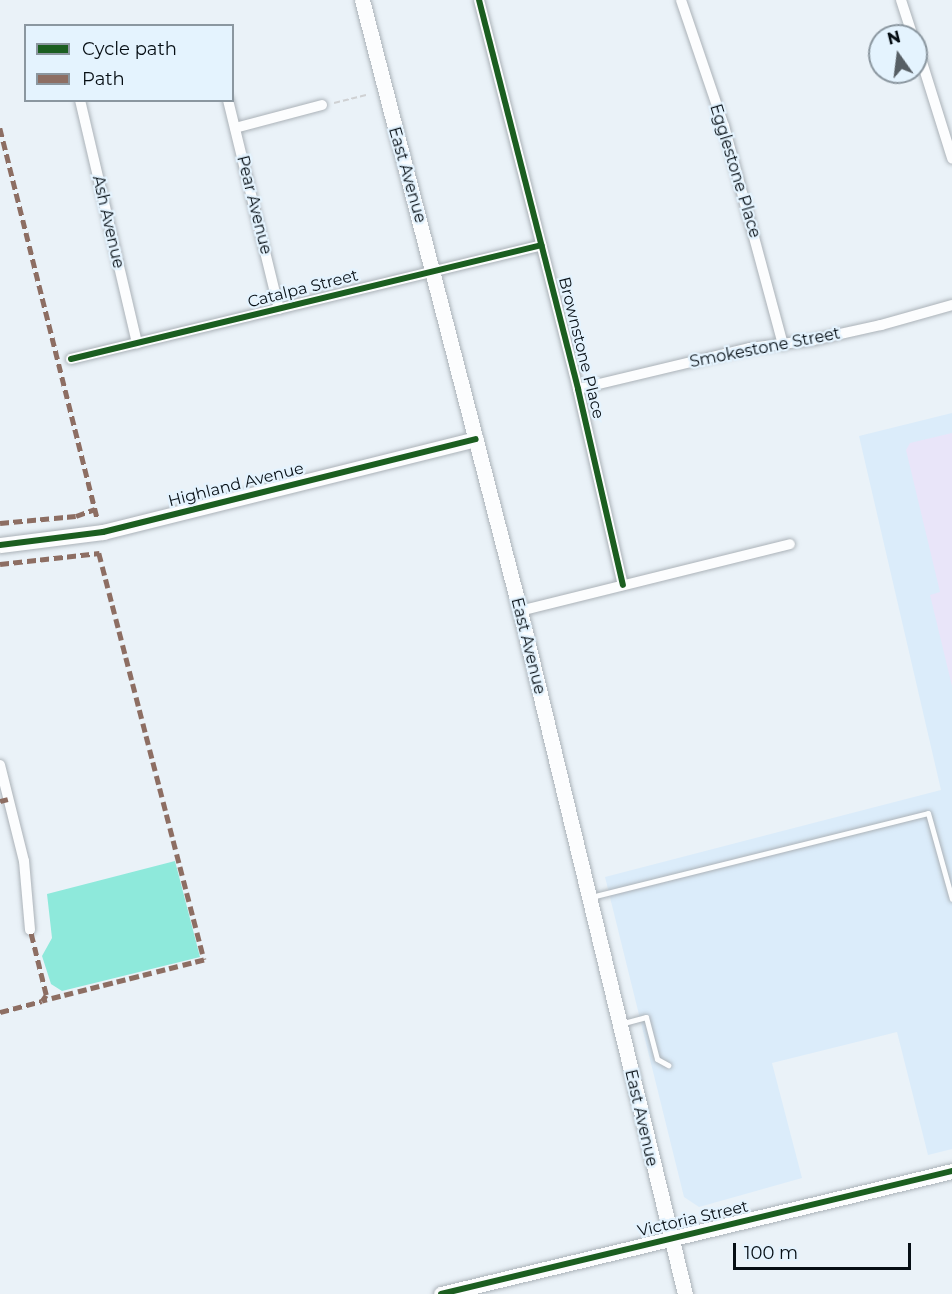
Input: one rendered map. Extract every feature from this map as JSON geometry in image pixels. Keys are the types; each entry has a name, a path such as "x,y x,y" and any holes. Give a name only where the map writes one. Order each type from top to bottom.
{"main road":[{"name":"East Avenue","path":"362,0 520,611 685,1294"},
{"name":"Highland Avenue","path":"0,545 103,532 476,439"},
{"name":"Victoria Street","path":"441,1294 952,1171"}],"street":[{"name":"Brownstone Place","path":"479,0 578,389 623,585"},
{"name":"Egglestone Place","path":"681,0 724,126 783,345"},
{"path":"901,0 910,24"},
{"path":"928,81 952,158"},
{"name":"Ash Avenue","path":"80,102 137,343"},
{"name":"Pear Avenue","path":"228,102 279,309"},
{"path":"235,128 322,105"},
{"name":"Catalpa Street","path":"71,359 542,245"},
{"name":"Smokestone Street","path":"578,389 750,348 783,345 952,305"},
{"path":"520,611 790,543"},
{"path":"0,765 24,861 30,930"}],"lane":[{"path":"590,897 928,813 952,899"},
{"path":"840,834 842,843"},
{"path":"620,1024 653,1015"},
{"path":"646,1017 657,1059 668,1065"}],"path":[{"path":"322,105 366,95"}],"shaded area":[{"path":"952,413 952,1149 928,1155 897,1032 772,1063 802,1178 699,1207 684,1197 605,877 941,790 859,436"},
{"path":"952,433 952,686 930,595 940,592 906,450 910,443"},
{"path":"175,861 200,957 62,991 51,984 42,956 52,938 47,894"}],"marked path":[{"path":"0,128 97,517"},
{"path":"0,523 76,516 95,509"},
{"path":"0,564 99,553 204,960 42,1001"},
{"path":"0,801 8,799"},
{"path":"0,1012 42,1001 46,995 30,930"}],"cycle path":[{"path":"479,0 578,389 623,585"},
{"path":"71,359 541,245"},
{"path":"0,545 103,532 476,439"},
{"path":"441,1294 952,1171"}]}
